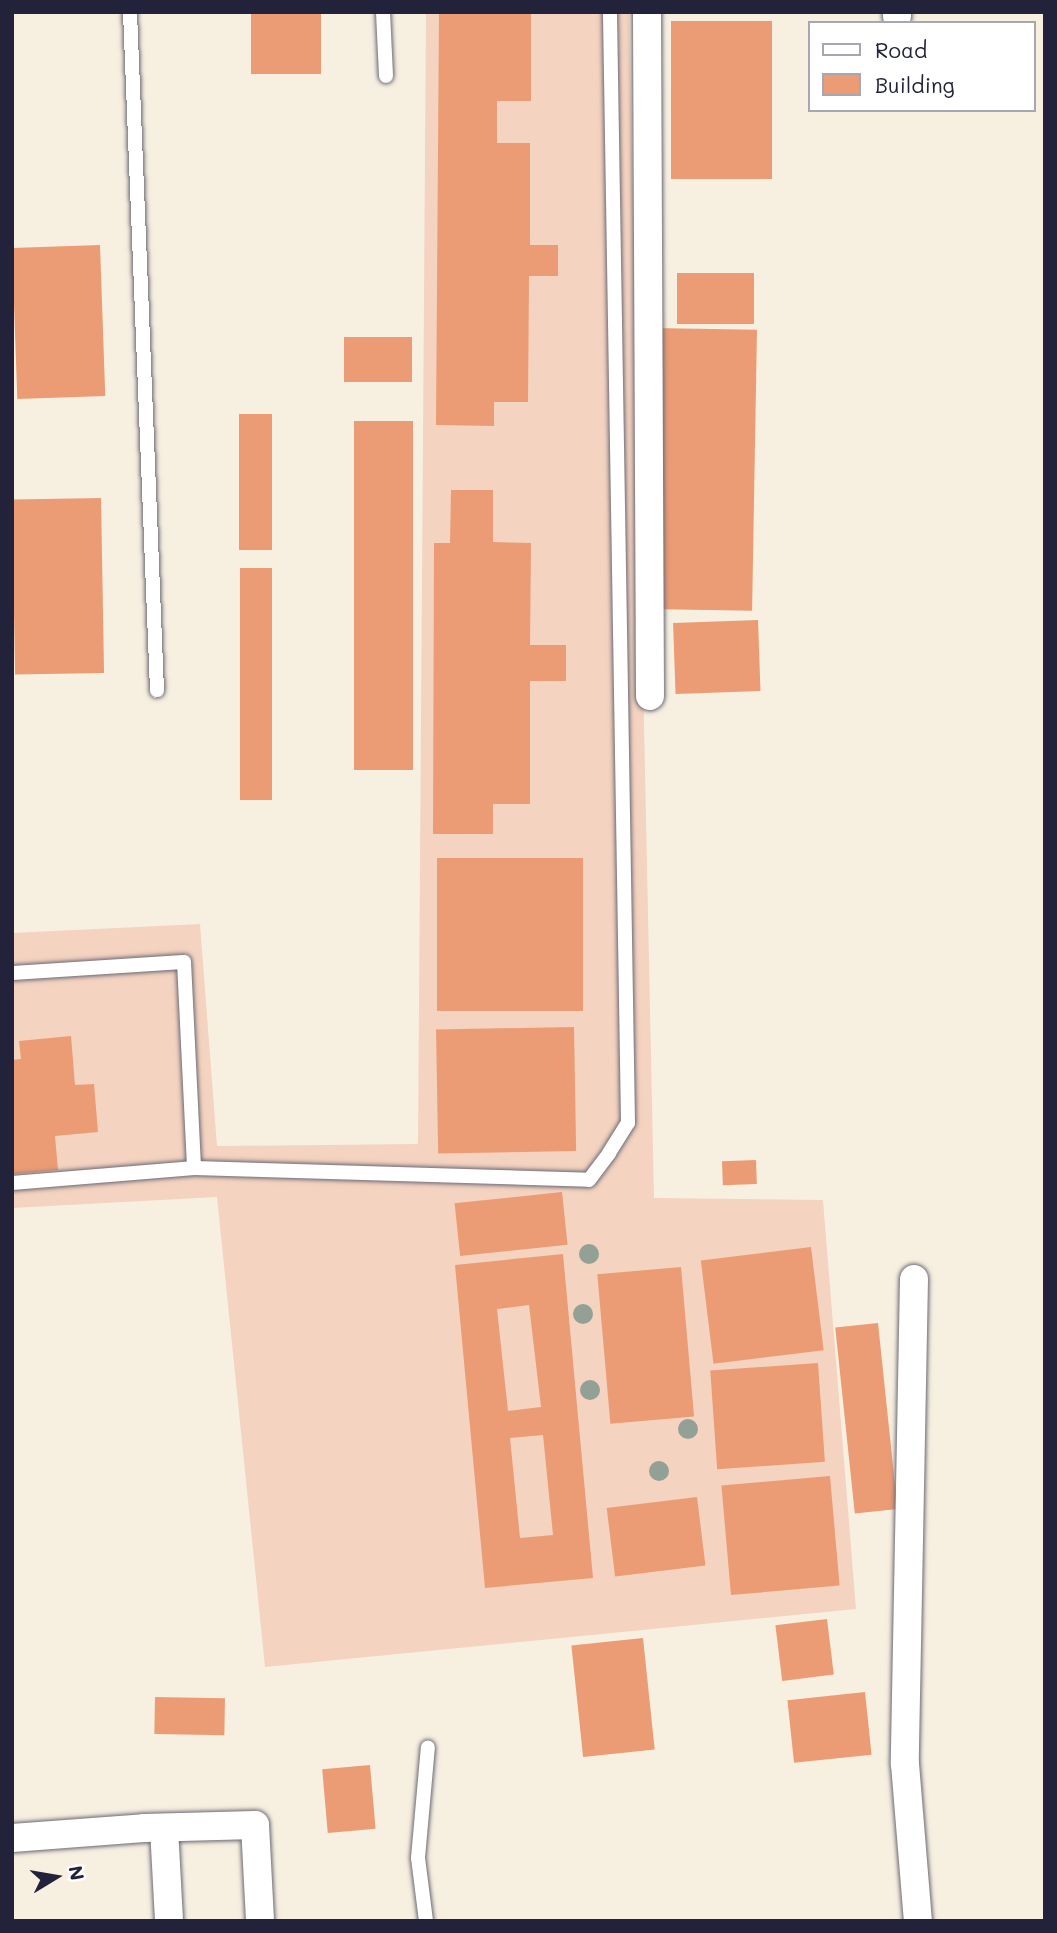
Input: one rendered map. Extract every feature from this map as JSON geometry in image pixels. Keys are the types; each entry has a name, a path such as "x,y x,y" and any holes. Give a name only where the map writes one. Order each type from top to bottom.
{"street":[{"path":"647,12 650,696"},
{"path":"914,1279 905,1764 918,1921"},
{"path":"12,1838 255,1825 260,1921"},
{"path":"164,1828 169,1921"}],"lane":[{"path":"130,12 157,690"},
{"path":"383,12 386,76"},
{"path":"12,1183 194,1168 589,1180 628,1123 610,12"},
{"path":"12,973 184,962 194,1168"},
{"path":"426,1921 418,1858 428,1747"}],"shaded area":[{"path":"426,12 629,12 654,1198 823,1200 856,1609 265,1667 217,1197 12,1208 12,933 200,924 217,1146 418,1144"}],"building":[{"path":"251,12 321,12 321,74 251,74"},
{"path":"439,12 531,12 531,101 497,101 497,143 530,143 530,245 558,245 558,276 529,276 528,402 494,402 494,426 436,425"},
{"path":"671,21 772,21 772,179 671,179"},
{"path":"100,245 105,396 17,399 12,248"},
{"path":"677,273 754,273 754,324 677,324"},
{"path":"652,328 757,330 752,611 647,609"},
{"path":"344,337 412,337 412,382 344,382"},
{"path":"239,414 272,414 272,550 239,550"},
{"path":"354,421 413,421 413,770 354,770"},
{"path":"451,490 493,490 493,542 531,543 530,645 566,645 566,681 530,681 530,804 493,804 493,834 433,834 434,543 450,543"},
{"path":"101,498 104,673 15,675 12,500"},
{"path":"240,568 272,568 272,800 240,800"},
{"path":"758,620 760,691 676,694 673,623"},
{"path":"437,858 583,858 583,1011 437,1011"},
{"path":"574,1027 576,1151 438,1153 436,1029"},
{"path":"71,1036 75,1085 94,1084 98,1132 55,1136 58,1170 12,1174 12,1060 21,1059 19,1041"},
{"path":"756,1160 757,1184 723,1185 722,1161"},
{"path":"562,1192 568,1245 460,1256 455,1203"},
{"path":"811,1247 824,1350 714,1364 701,1261"},
{"path":"563,1254 593,1578 485,1588 455,1265","holes":["529,1305 541,1407 508,1411 497,1309","543,1435 553,1535 520,1538 510,1438"]},
{"path":"681,1267 694,1416 610,1424 597,1274"},
{"path":"878,1323 898,1509 855,1513 835,1327"},
{"path":"818,1363 825,1462 717,1469 710,1371"},
{"path":"830,1476 840,1586 731,1595 721,1485"},
{"path":"697,1497 705,1565 615,1577 607,1508"},
{"path":"827,1619 834,1675 782,1681 775,1625"},
{"path":"643,1638 655,1749 583,1757 571,1646"},
{"path":"865,1692 872,1755 794,1763 787,1700"},
{"path":"155,1697 225,1698 224,1735 154,1734"},
{"path":"370,1765 376,1829 328,1833 322,1769"}]}
